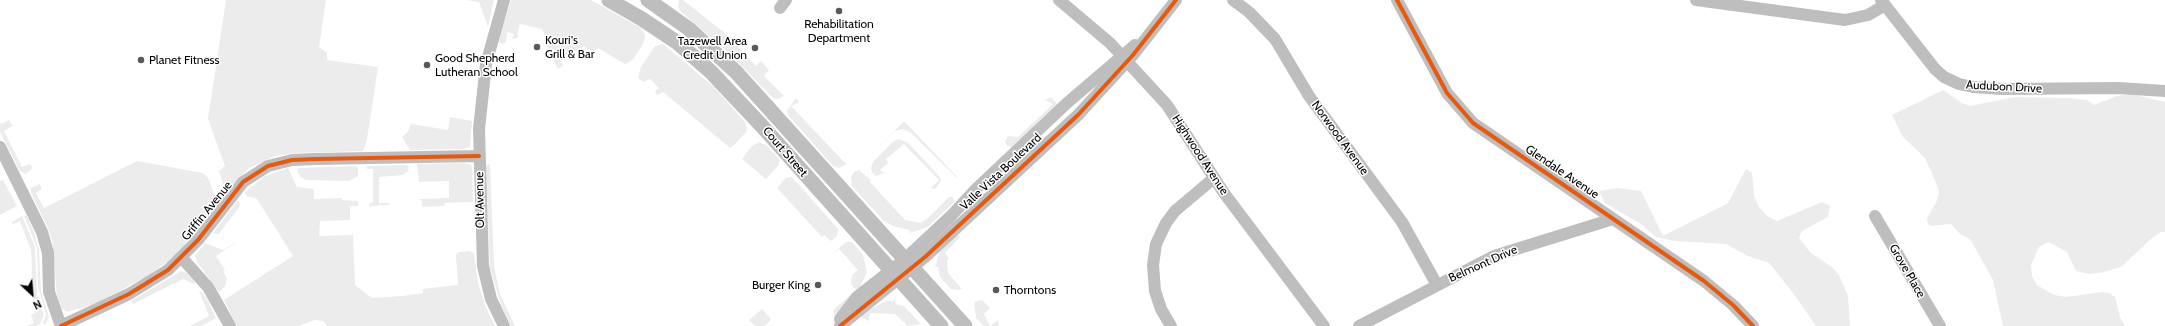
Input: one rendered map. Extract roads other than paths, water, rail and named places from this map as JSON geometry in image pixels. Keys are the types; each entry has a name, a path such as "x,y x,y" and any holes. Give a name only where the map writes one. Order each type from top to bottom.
{"main road":[{"name":"Court Street","path":"609,0 642,19 678,43 711,72 901,268 965,326"},
{"name":"Court Street","path":"648,0 697,35 736,72 901,268 941,326"}],"street":[{"name":"Olt Avenue","path":"504,0 489,52 482,91 480,156 483,266 491,299 504,326"},
{"name":"Highwood Avenue","path":"1059,0 1099,33 1167,105 1214,178 1324,326"},
{"name":"Valle Vista Boulevard","path":"840,326 901,268 1067,103 1125,59 1162,19 1176,0"},
{"name":"Norwood Avenue","path":"1233,0 1249,12 1275,39 1309,96 1402,222 1437,285"},
{"name":"Glendale Avenue","path":"1397,0 1447,93 1473,123 1714,289 1753,326"},
{"path":"1696,0 1845,20 1868,15 1883,3"},
{"name":"Audubon Drive","path":"1883,3 1935,69 1944,77 1959,84 1973,87 2002,89 2118,88 2165,91"},
{"path":"0,147 42,232 48,253 49,292 61,326"},
{"name":"Griffin Avenue","path":"61,326 146,285 168,270 182,258 244,182 256,173 278,163 316,159 480,156"},
{"path":"1171,326 1161,309 1155,291 1153,265 1156,244 1166,223 1175,211 1214,178"},
{"name":"Grove Place","path":"1875,216 1940,326"},
{"name":"Belmont Drive","path":"1359,326 1481,262 1513,249 1613,219"},
{"path":"182,258 208,287 230,326"},
{"name":"Valle Vista Boulevard","path":"833,326 857,297 901,268"}],"place":[{"name":"Rehabilitation Department","path":"839,11"},
{"name":"Kouri's Grill & Bar","path":"537,47"},
{"name":"Tazewell Area Credit Union","path":"755,48"},
{"name":"Planet Fitness","path":"141,60"},
{"name":"Good Shepherd Lutheran School","path":"427,65"},
{"name":"Burger King","path":"818,285"},
{"name":"Thorntons","path":"996,290"}]}
